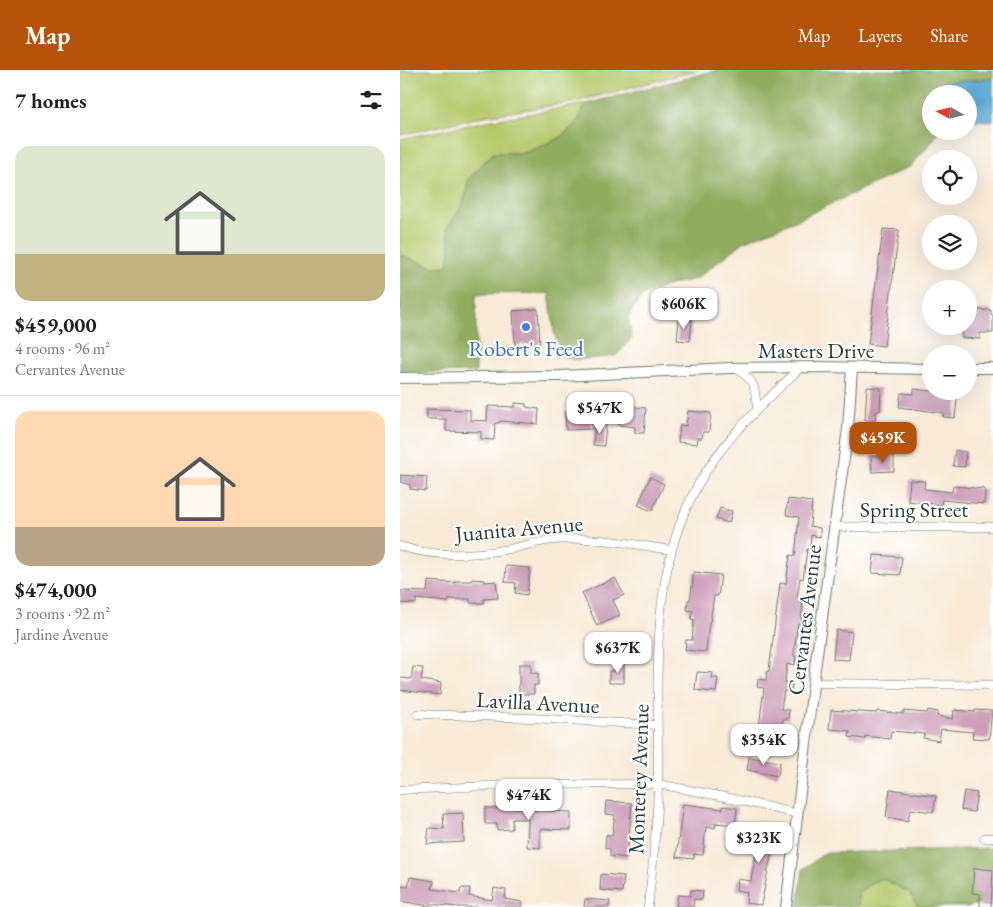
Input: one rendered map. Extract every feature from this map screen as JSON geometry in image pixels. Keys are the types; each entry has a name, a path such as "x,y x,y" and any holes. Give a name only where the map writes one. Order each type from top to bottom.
{"street":[{"name":"Monterey Avenue","path":"648,907 658,784 659,646 663,593 671,550 685,510 714,458 731,436 801,367"},
{"name":"Masters Drive","path":"400,378 560,376 736,368 922,369"},
{"path":"736,368 750,379 755,390 757,409"},
{"name":"Cervantes Avenue","path":"786,907 848,429 852,368"},
{"path":"977,368 993,368"},
{"name":"Spring Street","path":"835,527 993,527"},
{"name":"Juanita Avenue","path":"400,546 426,551 468,553 512,548 552,540 580,538 671,550"},
{"path":"814,684 993,685"},
{"name":"Lavilla Avenue","path":"417,714 530,718 657,726"},
{"path":"400,790 510,785 658,784 726,797 798,814"},
{"path":"984,838 993,838"}],"green space":[{"path":"400,70 698,70 575,102 485,116 400,135"},
{"path":"717,70 993,70 993,79 943,82 943,85 922,85 922,140 933,140 925,150 922,150 922,153 911,166 795,221 745,241 696,279 666,286 642,296 628,317 632,338 616,356 577,360 562,357 554,332 549,293 476,294 476,372 400,373 400,256 434,267 448,266 450,249 447,228 463,205 469,179 493,153 524,153 558,139 576,124 586,104"},
{"path":"586,104 576,124 558,139 524,153 493,153 469,179 463,205 447,228 450,249 448,266 434,267 400,256 400,139 487,121"},
{"path":"993,848 993,899 990,901 966,907 918,907 909,892 881,878 858,892 858,907 798,907 803,869 825,853"},
{"path":"881,878 909,892 918,907 858,907 858,892"}],"water":[{"path":"993,79 993,121 978,120 978,85 943,85 943,82"}],"building":[{"path":"883,229 899,230 884,346 868,344"},
{"name":"Robert's Feed","path":"538,309 540,344 515,345 513,311"},
{"path":"977,310 991,310 991,315 993,315 993,333 980,333 980,339 962,338 962,335 977,335"},
{"path":"679,319 692,320 690,341 677,340"},
{"path":"867,387 881,388 880,411 876,411 875,421 865,420"},
{"path":"914,389 922,390 922,400 957,400 955,418 943,417 944,413 899,407 901,393 914,394"},
{"path":"515,403 526,404 526,407 539,409 538,424 500,421 495,423 494,440 481,439 481,432 446,431 446,419 427,419 427,409 470,410 470,420 487,421 488,406 515,407"},
{"path":"626,406 646,408 644,433 635,433 635,427 619,425 620,411 626,411"},
{"path":"591,411 592,429 566,430 565,412"},
{"path":"688,411 711,413 709,432 703,432 702,438 698,438 697,444 678,442 680,425 686,426"},
{"path":"595,423 606,424 604,446 593,445"},
{"path":"955,450 966,452 965,467 953,466"},
{"path":"871,456 894,456 894,471 872,472"},
{"path":"400,475 427,477 426,491 410,489 410,485 400,482"},
{"path":"650,477 664,484 652,511 638,505"},
{"path":"910,480 925,481 924,489 952,492 953,486 985,489 984,504 942,500 941,505 908,501"},
{"path":"788,499 812,502 810,526 820,528 820,537 811,535 810,549 807,549 803,579 800,578 797,598 803,599 801,624 798,623 794,656 796,656 795,665 787,664 785,683 792,683 791,691 784,691 781,709 789,710 788,719 783,719 778,745 757,742 764,688 757,687 758,679 766,680 767,671 769,671 780,583 786,584 790,555 795,556 799,517 786,515"},
{"path":"720,508 732,511 729,523 716,519"},
{"path":"874,555 902,557 900,575 872,573"},
{"path":"506,566 530,568 527,595 515,593 516,583 505,582"},
{"path":"694,572 721,575 718,596 714,596 706,652 685,650 686,640 692,640 694,620 691,619 693,611 687,610"},
{"path":"615,578 624,595 613,600 620,615 597,626 582,593"},
{"path":"472,579 485,580 485,582 496,581 498,598 484,599 484,603 470,603 470,599 449,599 449,602 416,599 416,604 400,603 400,591 427,592 428,581 455,583 455,581 472,581"},
{"path":"836,630 852,632 849,660 833,659"},
{"path":"616,661 624,661 624,683 609,683 609,671 616,671"},
{"path":"519,664 531,664 531,673 538,673 538,685 534,685 534,694 519,694"},
{"path":"413,667 423,668 421,680 441,683 440,695 400,690 400,678 411,679"},
{"path":"697,672 713,673 712,678 718,678 716,692 695,690"},
{"path":"831,710 876,713 877,711 903,714 903,711 927,713 928,710 938,712 937,716 953,719 954,710 992,711 989,739 972,738 973,732 941,729 939,741 923,738 924,734 891,731 890,739 865,736 865,739 849,737 850,731 829,729"},
{"path":"749,757 780,762 778,776 747,770"},
{"path":"890,789 936,796 933,812 910,809 908,821 886,817"},
{"path":"964,791 977,793 974,812 961,810"},
{"path":"606,801 632,803 627,858 610,856 610,849 605,848 606,835 612,835 615,815 605,814"},
{"path":"683,804 723,809 723,806 737,808 735,825 716,823 715,828 706,827 703,855 694,854 694,859 676,857"},
{"path":"485,808 521,808 521,810 571,812 571,830 540,829 540,848 527,847 528,819 512,819 512,829 497,830 497,824 485,824"},
{"path":"463,813 464,842 427,844 429,828 444,829 443,814"},
{"path":"754,823 777,826 761,905 746,903 747,892 736,890 738,879 751,881 757,846 757,837 752,836"},
{"path":"974,868 993,870 991,907 980,907 980,894 972,893"},
{"path":"601,874 624,876 622,892 600,890"},
{"path":"410,877 434,881 432,889 460,893 461,888 470,888 469,896 492,900 494,888 506,890 505,899 522,902 522,907 458,907 430,904 429,906 400,901 400,886 408,887"},
{"path":"691,890 703,891 702,900 694,899 693,907 676,907 678,895 690,896"},
{"path":"585,899 610,901 609,907 584,907"}],"place":[{"name":"Robert's Feed","path":"526,327"}]}
